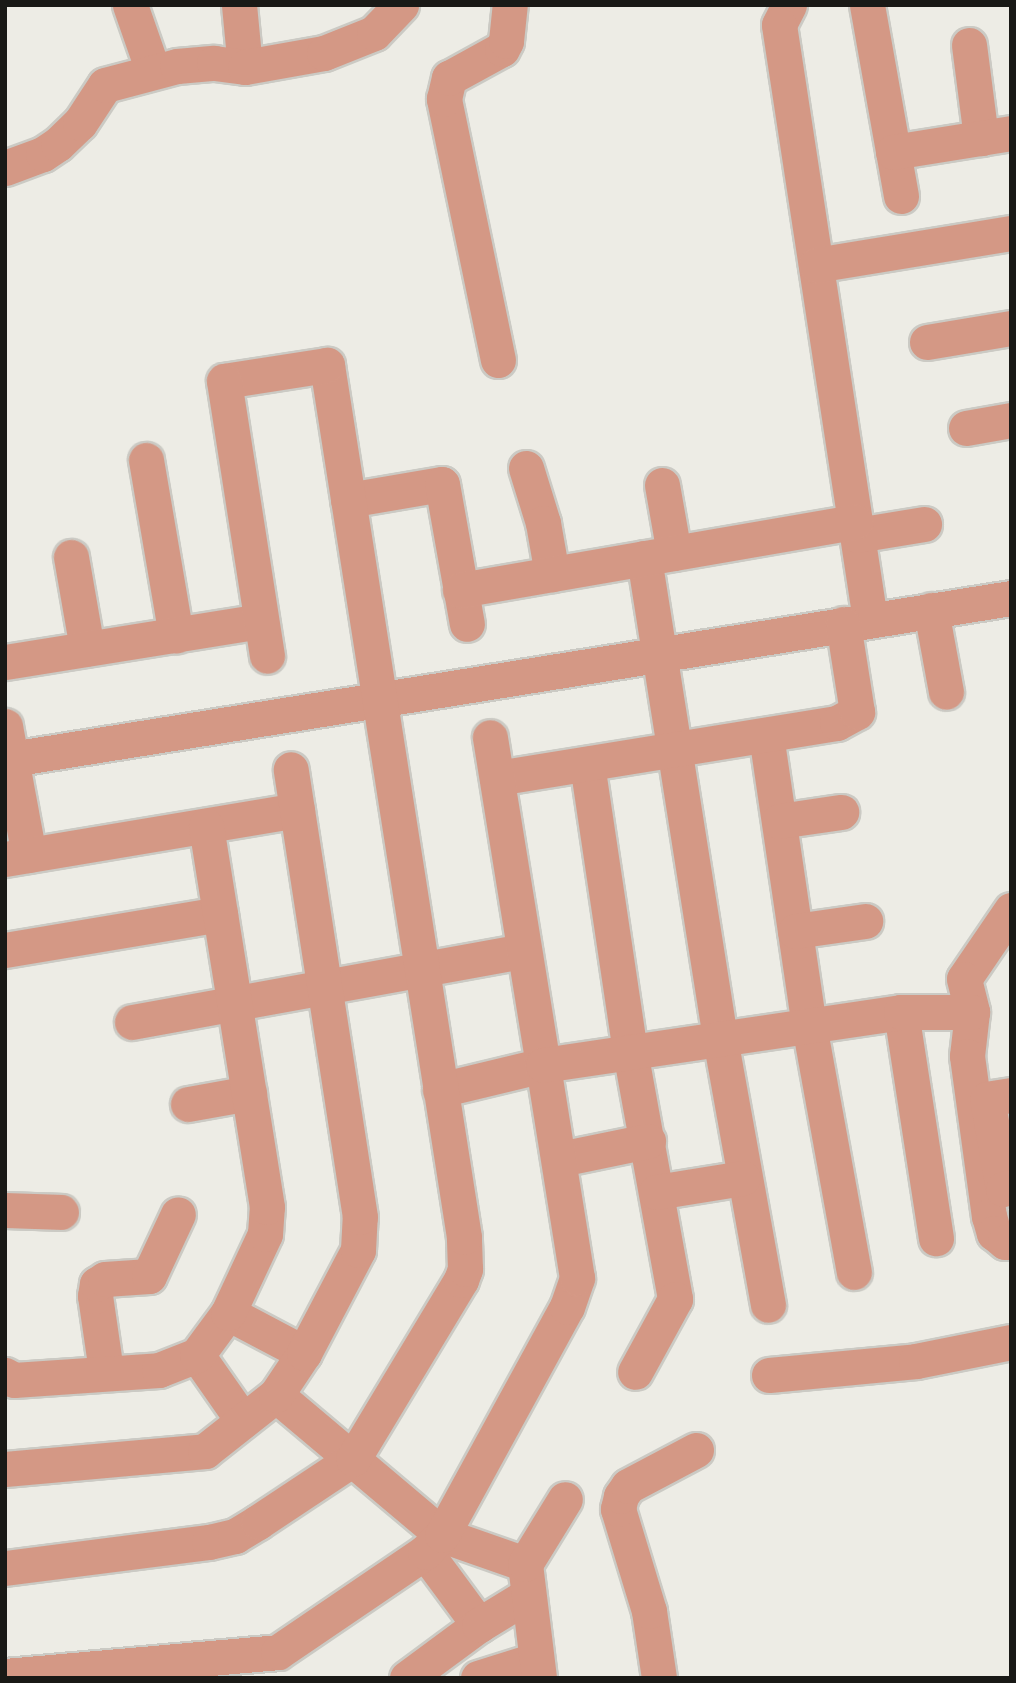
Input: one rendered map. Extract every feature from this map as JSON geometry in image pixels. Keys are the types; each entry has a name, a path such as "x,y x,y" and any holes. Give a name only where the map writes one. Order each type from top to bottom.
{"street":[{"path":"130,5 153,71"},
{"path":"239,5 245,67"},
{"path":"5,168 43,154 58,144 80,123 105,85 153,71 214,63 245,67 324,52 370,19 401,5"},
{"path":"498,359 444,99 449,78 502,49 510,5"},
{"path":"497,778 837,723 857,712 856,529 779,25 789,5"},
{"path":"867,5 901,196"},
{"path":"893,152 996,135 969,46"},
{"path":"816,265 1011,233"},
{"path":"927,342 1011,328"},
{"path":"5,1568 209,1542 235,1536 353,1459 461,1280 467,1254 327,365 224,381 267,656"},
{"path":"966,428 1011,420"},
{"path":"146,460 176,635"},
{"path":"526,468 543,523 552,574"},
{"path":"348,500 442,484 467,624"},
{"path":"662,485 659,654 720,1038 768,1305"},
{"path":"460,590 659,556 856,529 924,524"},
{"path":"71,557 87,649"},
{"path":"297,810 17,857 7,748 379,699 1011,598"},
{"path":"931,610 946,692"},
{"path":"5,663 261,621"},
{"path":"766,735 809,1025 854,1272"},
{"path":"5,1676 278,1652 434,1544 574,1292 577,1262 523,951 490,737"},
{"path":"587,764 630,1051 675,1298 635,1372"},
{"path":"5,1469 205,1451 276,1395 304,1353 358,1250 361,1234 291,769"},
{"path":"779,821 841,812"},
{"path":"5,1375 14,1380 106,1371 159,1370 197,1355 228,1312 265,1234 268,1222 206,826"},
{"path":"1011,910 964,979 972,1012 967,1056 989,1216 994,1233 1005,1242 1011,1242"},
{"path":"5,950 220,914"},
{"path":"795,931 865,921"},
{"path":"132,1022 523,951"},
{"path":"440,1090 543,1065 630,1051 901,1012 972,1012"},
{"path":"901,1012 936,1238"},
{"path":"188,1104 249,1093"},
{"path":"1011,1095 988,1099 1003,1189 1011,1187"},
{"path":"560,1159 648,1141"},
{"path":"656,1192 744,1178"},
{"path":"5,1210 61,1212"},
{"path":"106,1371 94,1296 97,1284 105,1279 149,1276 178,1213"},
{"path":"228,1312 304,1353"},
{"path":"769,1375 916,1361 1011,1342"},
{"path":"197,1355 243,1421"},
{"path":"276,1395 353,1459 434,1544 479,1625"},
{"path":"659,1678 649,1611 618,1509 621,1496 628,1486 696,1450"},
{"path":"407,1678 479,1625 526,1579 565,1499"},
{"path":"434,1544 526,1579"},
{"path":"478,1678 537,1669 526,1579"}]}
